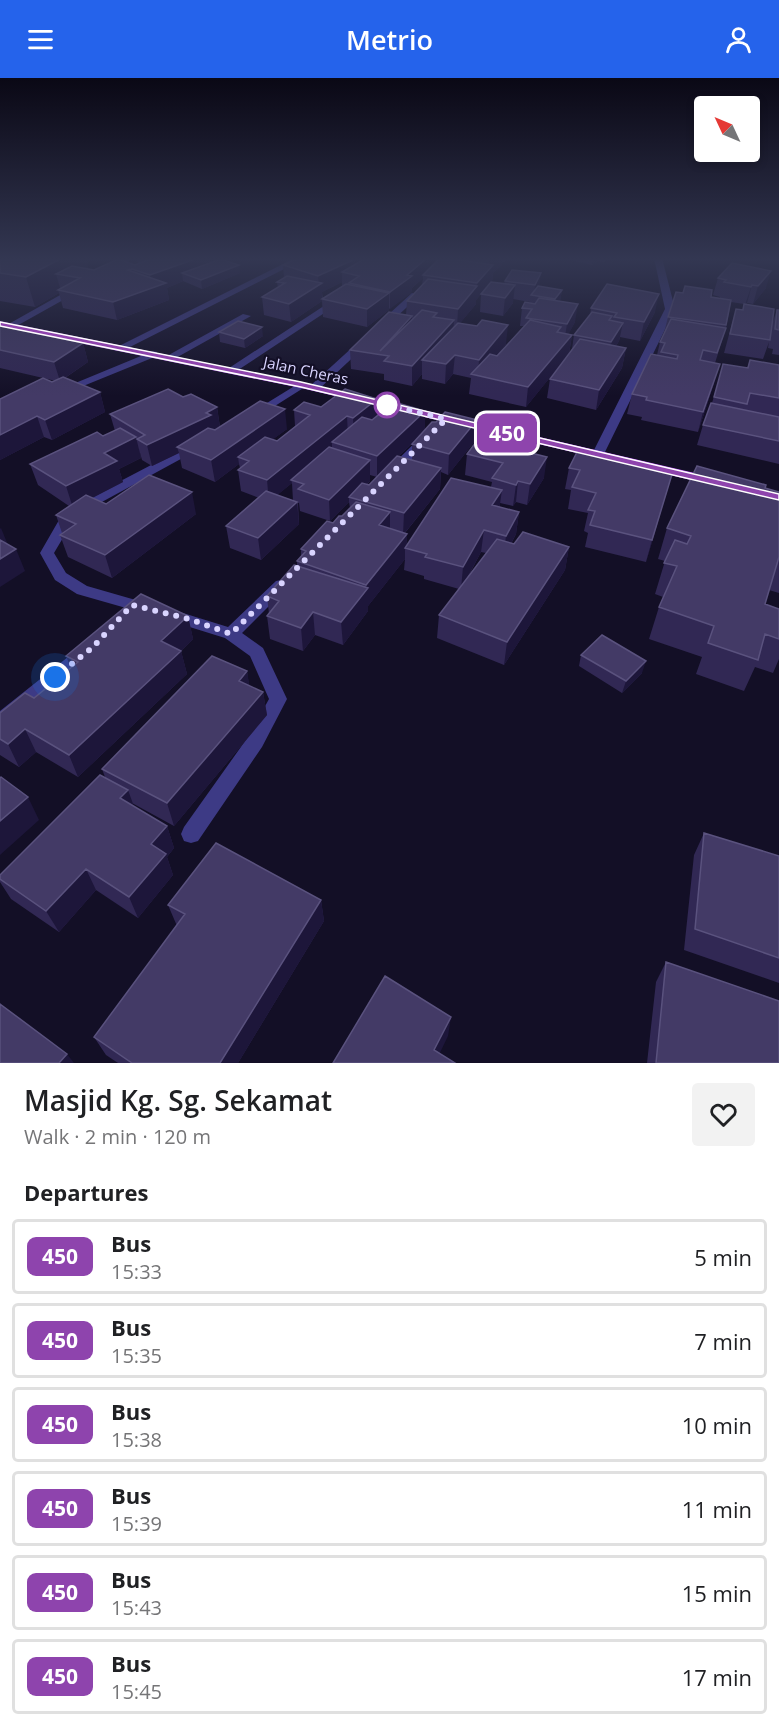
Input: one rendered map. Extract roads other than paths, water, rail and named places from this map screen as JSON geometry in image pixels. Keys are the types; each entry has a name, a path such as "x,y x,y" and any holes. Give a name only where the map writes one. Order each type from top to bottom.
{"main road":[{"name":"Jalan Cheras","path":"5,325 307,386 722,483"}],"street":[{"path":"5,325 45,304"},
{"path":"120,348 209,304"},
{"path":"231,370 333,304"},
{"path":"237,424 307,386 403,304"},
{"path":"597,454 670,309 669,304"},
{"path":"170,357 246,316"},
{"path":"49,397 153,354"},
{"path":"380,485 446,419"},
{"path":"191,834 255,742 278,699 257,652 231,634 189,619 82,590 60,576 47,553 64,523 95,500 207,440"},
{"path":"231,634 289,576"},
{"path":"116,622 132,605"},
{"path":"0,721 100,639"}]}
